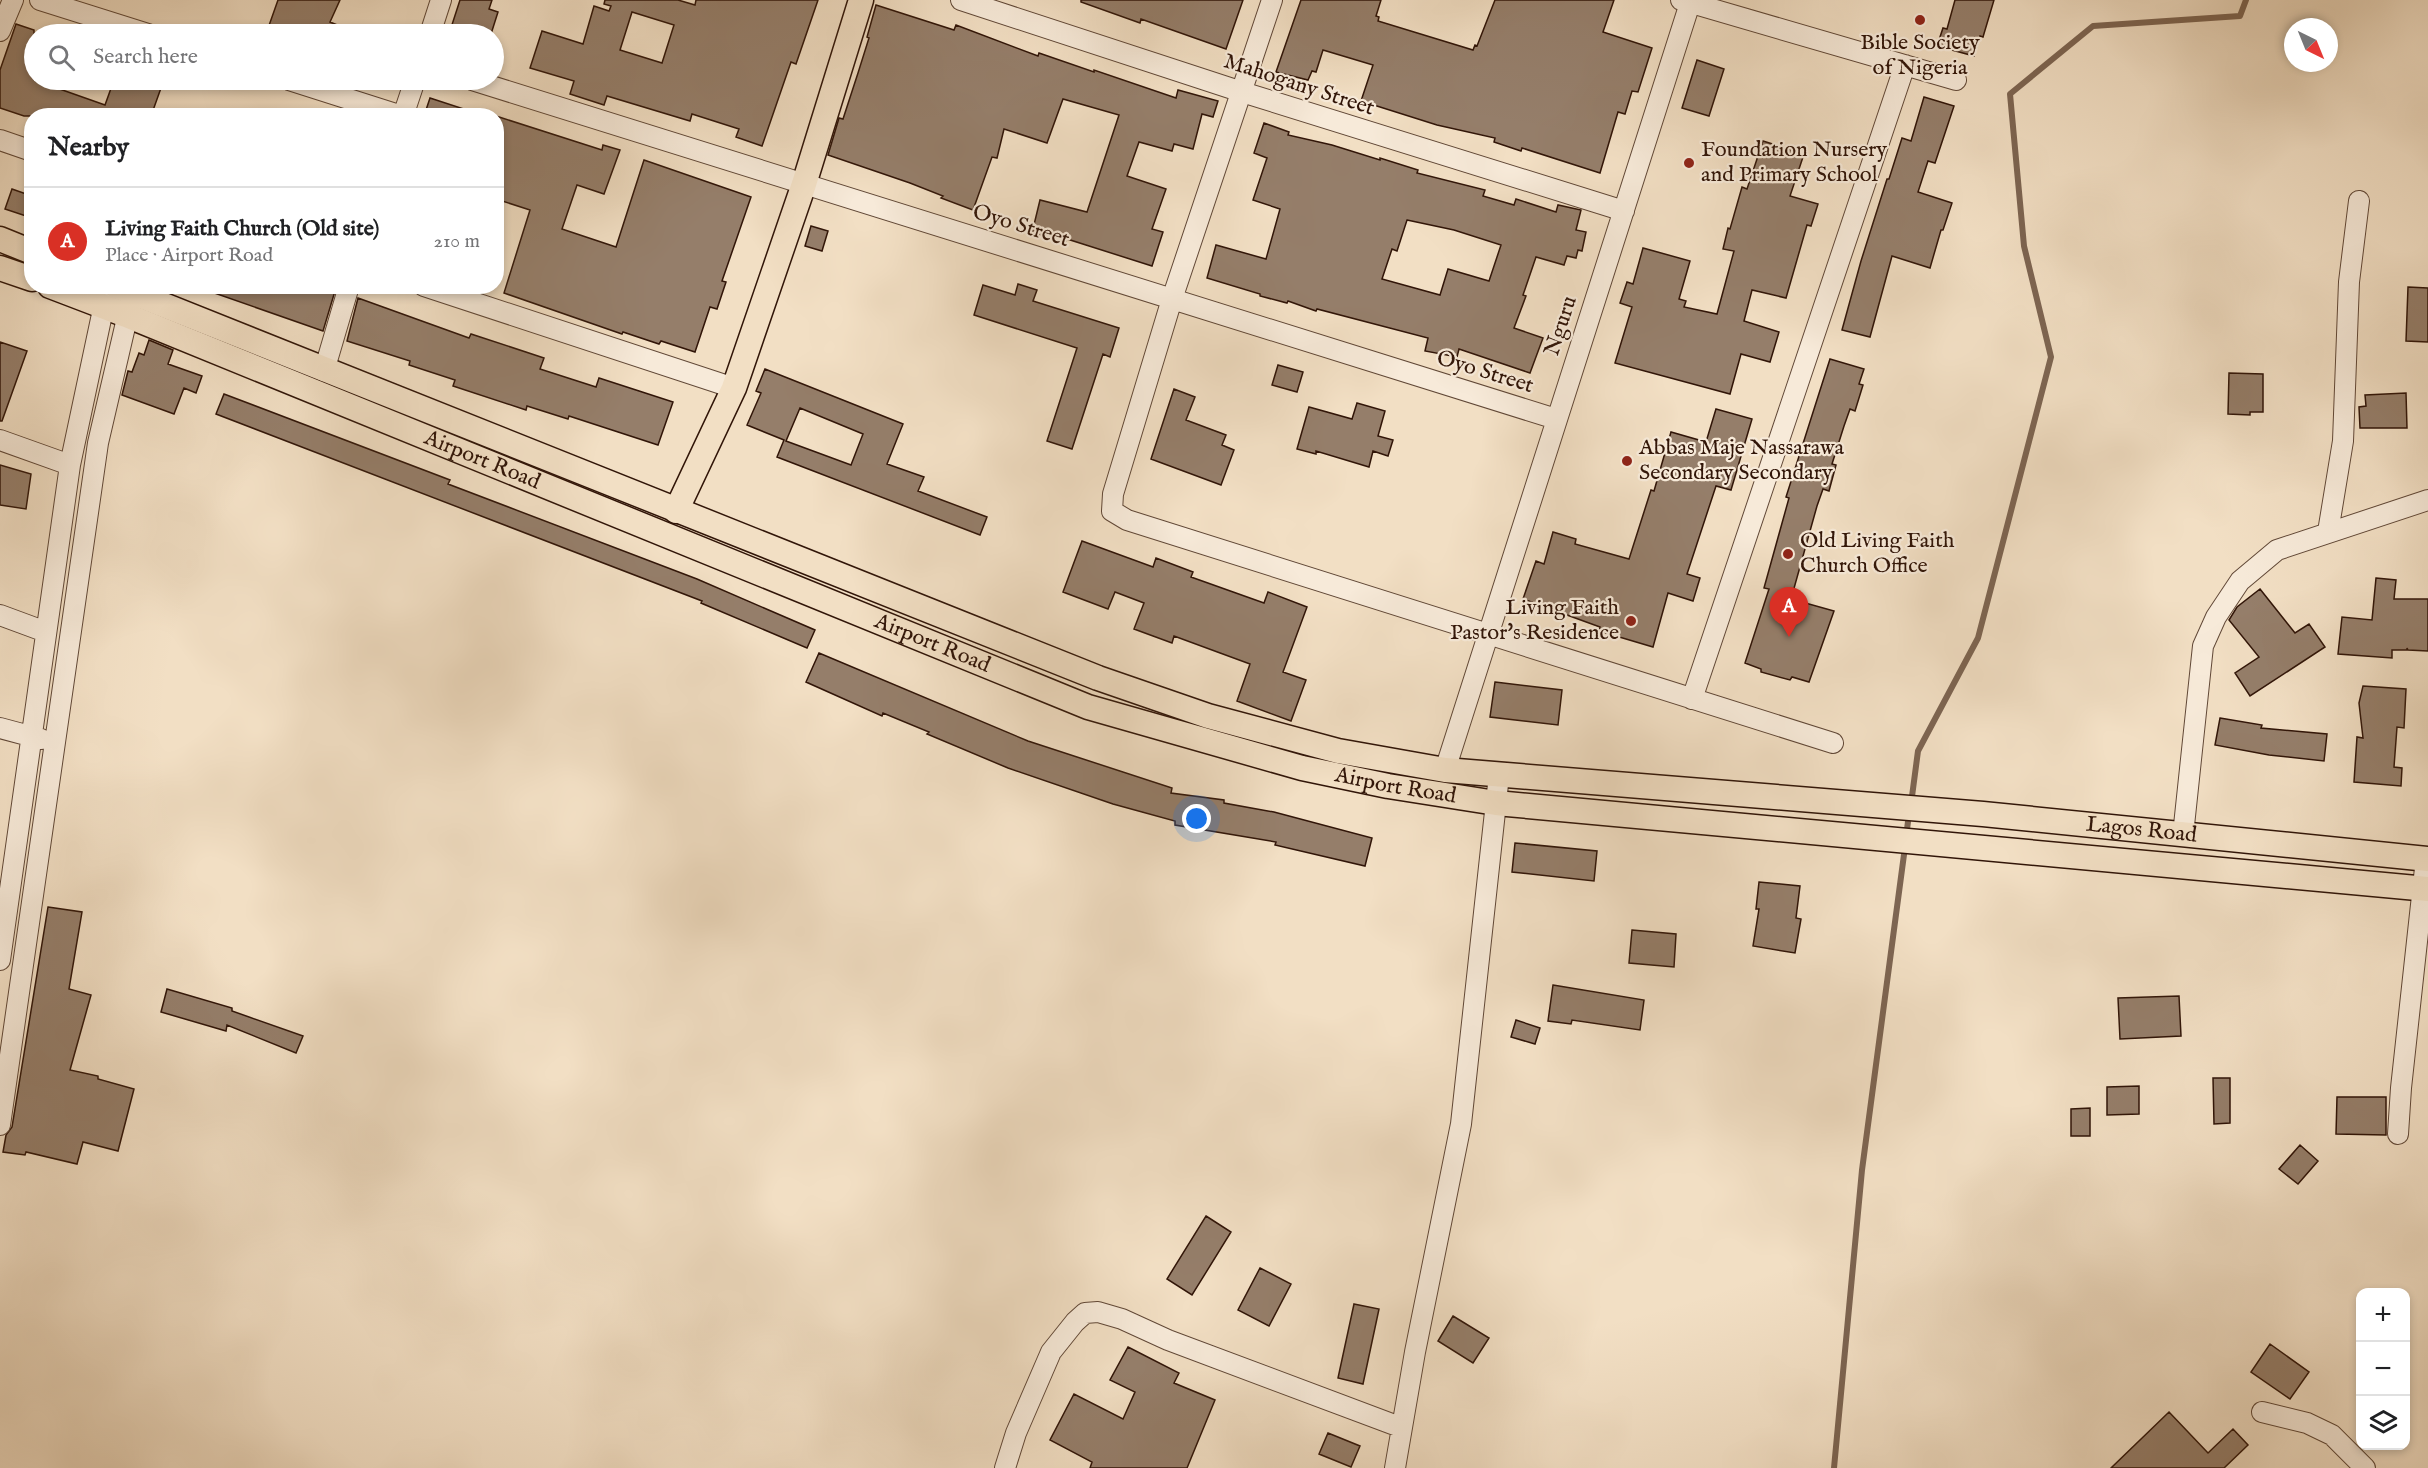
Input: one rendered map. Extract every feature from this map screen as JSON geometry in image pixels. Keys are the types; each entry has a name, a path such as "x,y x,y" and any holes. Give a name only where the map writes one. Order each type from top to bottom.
{"main road":[{"path":"676,511 734,388 804,184 861,0"},
{"path":"0,239 24,249"},
{"path":"0,268 24,276"},
{"name":"Airport Road","path":"90,294 125,298 324,371 989,636 1098,678 1208,716 1338,751 1445,770 1857,804"},
{"name":"Airport Road","path":"125,298 1088,707 1302,768 1388,786 1496,803 1859,836"},
{"name":"Lagos Road","path":"1857,804 1983,814 2427,859"},
{"name":"Lagos Road","path":"1859,836 2426,889"}],"street":[{"path":"0,31 13,0"},
{"path":"40,0 116,24"},
{"path":"433,24 441,0"},
{"name":"Mahogany Street","path":"961,0 1242,92 1624,211"},
{"path":"1272,0 1172,298 1113,494 1112,511 1127,520 1833,743"},
{"path":"1687,1 1956,80"},
{"name":"Nguru","path":"1445,770 1624,211 1687,1"},
{"path":"1692,699 1905,64"},
{"path":"320,90 377,108"},
{"path":"405,108 411,90"},
{"name":"Oyo Street","path":"504,90 1556,419"},
{"path":"0,140 24,148"},
{"path":"2328,532 2343,441 2349,282 2359,201"},
{"path":"324,371 347,294"},
{"path":"448,294 734,388"},
{"path":"0,960 70,465 105,297"},
{"path":"0,1125 98,443 125,298"},
{"path":"0,440 70,465"},
{"path":"2183,834 2203,646 2216,617 2240,581 2277,550 2428,500"},
{"path":"0,615 46,632"},
{"path":"0,728 30,738 55,740"},
{"path":"1395,1468 1400,1427 1461,1124 1499,775"},
{"path":"2398,1134 2402,1076 2426,889 2427,859"},
{"path":"1005,1468 1016,1433 1051,1352 1085,1313 1098,1312 1115,1317 1168,1340 1400,1427"},
{"path":"2262,1412 2307,1423 2332,1436 2366,1468"}],"building":[{"path":"278,0 340,0 330,22 335,24 270,24"},
{"path":"460,0 492,0 489,9 498,12 494,24 452,24"},
{"path":"605,0 678,0 695,5 696,0 818,0 796,64 791,62 762,146 736,137 739,129 692,114 690,121 607,96 604,105 570,94 574,81 530,68 542,31 583,44 594,6 609,11 611,6 604,4","holes":["632,12 674,25 662,63 620,50"]},
{"path":"1081,0 1243,0 1226,49 1141,19 1140,23 1081,2"},
{"path":"1301,0 1381,0 1376,16 1379,17 1378,21 1473,50 1475,45 1477,46 1495,0 1614,0 1603,32 1652,48 1638,92 1632,91 1625,114 1618,112 1600,173 1522,148 1521,151 1494,142 1495,138 1437,125 1361,101 1373,65 1323,50 1316,72 1312,71 1308,80 1276,72"},
{"path":"1955,0 1994,0 1983,37 1980,36 1974,56 1937,46 1943,28 1947,29"},
{"path":"876,5 954,30 956,25 1038,56 1039,53 1176,98 1178,90 1218,101 1213,117 1202,114 1193,149 1174,144 1172,151 1139,142 1127,176 1166,189 1152,229 1163,232 1152,266 1067,239 1066,241 1032,233 1040,200 1087,212 1119,115 1063,99 1047,143 1004,129 997,158 992,157 973,210 910,183 828,155 839,118 843,119 858,73"},
{"path":"16,24 24,27 24,90 62,90 105,105 110,90 160,90 154,108 24,108 24,116 0,108 0,70"},
{"path":"1697,60 1724,69 1709,116 1682,108"},
{"path":"1924,97 1954,106 1935,163 1928,161 1918,192 1952,203 1930,268 1892,256 1870,337 1842,330 1887,179 1889,179 1902,138 1911,141"},
{"path":"430,98 461,108 427,108"},
{"path":"504,119 602,150 603,145 620,150 604,194 577,185 562,229 616,247 644,160 751,197 722,281 726,282 717,309 710,307 695,352 661,341 659,344 623,332 622,334 504,293 530,210 504,202"},
{"path":"1264,123 1289,132 1288,135 1332,145 1380,160 1380,158 1418,170 1417,173 1485,190 1483,196 1514,205 1516,199 1556,212 1558,205 1581,210 1576,230 1586,232 1582,251 1578,250 1576,258 1567,256 1564,265 1536,257 1523,295 1526,296 1514,328 1543,338 1530,373 1459,349 1457,357 1425,351 1428,338 1317,309 1316,311 1288,301 1287,303 1260,296 1260,294 1207,278 1216,245 1266,259 1280,209 1253,200 1267,158 1254,153","holes":["1407,220 1454,230 1501,245 1489,281 1448,269 1440,295 1382,279 1392,249 1397,251"]},
{"path":"1763,141 1804,154 1790,196 1818,204 1811,226 1807,225 1786,298 1752,290 1744,321 1779,332 1770,362 1741,354 1730,394 1615,363 1632,307 1620,303 1627,282 1633,284 1643,248 1690,261 1679,299 1686,301 1684,307 1717,314 1734,251 1723,249 1728,228 1730,229 1742,187 1747,189"},
{"path":"12,189 24,193 24,215 5,209"},
{"path":"811,226 828,231 822,251 805,246"},
{"path":"1018,284 1037,290 1033,301 1119,328 1110,357 1103,354 1072,449 1047,441 1077,348 974,315 983,285 1015,295"},
{"path":"2408,287 2428,288 2428,342 2406,341"},
{"path":"217,294 334,294 323,331"},
{"path":"358,298 469,338 471,334 544,358 540,369 596,387 599,378 673,402 658,445 569,416 568,419 527,406 526,410 453,386 455,380 409,365 410,361 347,341"},
{"path":"149,340 173,350 168,364 202,376 196,393 184,388 174,414 122,395 128,371 132,372 139,353 144,355"},
{"path":"0,342 27,351 2,421 0,421"},
{"path":"1830,359 1864,369 1859,384 1863,385 1855,411 1850,409 1844,426 1832,464 1836,465 1829,491 1823,489 1817,506 1791,599 1834,611 1809,682 1792,677 1790,680 1761,672 1761,669 1745,663 1769,589 1764,588 1789,498 1786,497"},
{"path":"1278,365 1303,372 1297,392 1272,385"},
{"path":"765,369 903,424 887,464 924,477 918,491 987,517 980,535 777,457 784,440 747,425 761,393 756,391","holes":["800,408 863,434 851,465 786,441"]},
{"path":"2229,373 2263,374 2263,412 2250,412 2250,415 2228,414"},
{"path":"1174,389 1195,397 1186,420 1226,435 1222,445 1234,450 1221,485 1151,459"},
{"path":"2406,393 2407,428 2360,428 2359,407 2366,406 2365,395"},
{"path":"224,394 450,480 448,484 697,579 815,630 807,648 701,603 702,601 216,414"},
{"path":"1357,403 1385,411 1378,436 1393,440 1388,456 1373,451 1369,467 1316,451 1316,454 1297,449 1309,407 1352,419"},
{"path":"1716,409 1752,419 1731,490 1716,486 1687,574 1700,578 1693,601 1668,593 1653,647 1599,631 1600,627 1523,599 1536,561 1544,564 1553,532 1576,539 1575,544 1629,559 1651,490 1654,491 1671,432 1706,442"},
{"path":"0,465 31,474 26,509 0,505"},
{"path":"1082,541 1153,567 1156,558 1193,572 1191,577 1264,603 1268,592 1307,607 1283,672 1306,680 1291,721 1237,701 1250,664 1174,636 1172,643 1134,629 1144,603 1115,592 1108,609 1063,592"},
{"path":"2376,578 2396,580 2394,599 2428,599 2428,651 2408,650 2407,648 2407,650 2392,650 2392,658 2338,654 2342,617 2372,620"},
{"path":"2260,589 2295,633 2309,624 2325,647 2250,696 2235,673 2259,657 2229,620 2237,607"},
{"path":"819,653 1028,741 1172,788 1171,793 1224,800 1224,803 1274,812 1372,838 1365,866 1275,845 1276,842 1175,825 1175,821 1113,804 1008,768 927,734 929,732 883,713 882,716 806,682"},
{"path":"1495,682 1562,690 1558,725 1490,717"},
{"path":"2363,686 2406,689 2404,728 2397,727 2394,767 2402,768 2401,786 2354,782 2357,737 2363,738 2359,703"},
{"path":"2220,718 2262,725 2261,728 2327,734 2324,761 2269,755 2215,745"},
{"path":"1515,843 1597,851 1594,881 1512,872"},
{"path":"1759,882 1800,886 1796,918 1801,919 1795,953 1753,946 1759,909 1756,909"},
{"path":"48,907 82,912 69,989 91,995 70,1070 98,1076 98,1079 134,1089 118,1151 83,1142 77,1164 26,1152 25,1155 3,1152 6,1135 12,1127"},
{"path":"1632,930 1676,934 1674,967 1629,963"},
{"path":"1553,985 1644,1000 1640,1030 1572,1020 1571,1024 1548,1021"},
{"path":"167,989 232,1008 232,1011 303,1036 296,1053 227,1025 226,1031 161,1012"},
{"path":"2179,996 2181,1036 2120,1039 2118,998"},
{"path":"1516,1020 1540,1028 1535,1044 1511,1037"},
{"path":"2213,1078 2230,1078 2230,1123 2214,1124"},
{"path":"2139,1086 2139,1114 2107,1115 2107,1087"},
{"path":"2337,1097 2386,1097 2386,1135 2336,1134"},
{"path":"2090,1108 2090,1136 2071,1136 2071,1109"},
{"path":"2300,1145 2318,1161 2298,1184 2279,1169"},
{"path":"1206,1216 1231,1232 1192,1295 1167,1279"},
{"path":"1260,1268 1291,1284 1269,1326 1238,1310"},
{"path":"1354,1304 1379,1309 1363,1384 1338,1378"},
{"path":"1453,1316 1489,1338 1473,1363 1438,1341"},
{"path":"2270,1344 2309,1372 2290,1399 2251,1372"},
{"path":"1128,1347 1179,1373 1174,1383 1215,1400 1187,1468 1090,1468 1092,1462 1050,1440 1074,1394 1123,1419 1135,1392 1110,1380"},
{"path":"2169,1412 2208,1453 2233,1429 2248,1445 2224,1468 2111,1468"},
{"path":"1328,1433 1360,1446 1351,1467 1319,1454"}],"waterway":[{"path":"1911,804 1918,751 1978,638 2051,357 2024,246 2010,94 2093,26 2240,16 2246,0"},
{"path":"1906,837 1909,814"},
{"path":"1834,1468 1862,1170 1905,847"}],"place":[{"name":"Bible Society of Nigeria","path":"1920,20"},
{"name":"Foundation Nursery and Primary School","path":"1689,163"},
{"name":"Abbas Maje Nassarawa Secondary Secondary","path":"1627,461"},
{"name":"Old Living Faith Church Office","path":"1788,554"},
{"name":"Living Faith Pastor's Residence","path":"1631,621"},
{"name":"Living Faith Church (Old site)","path":"1789,637"}]}
